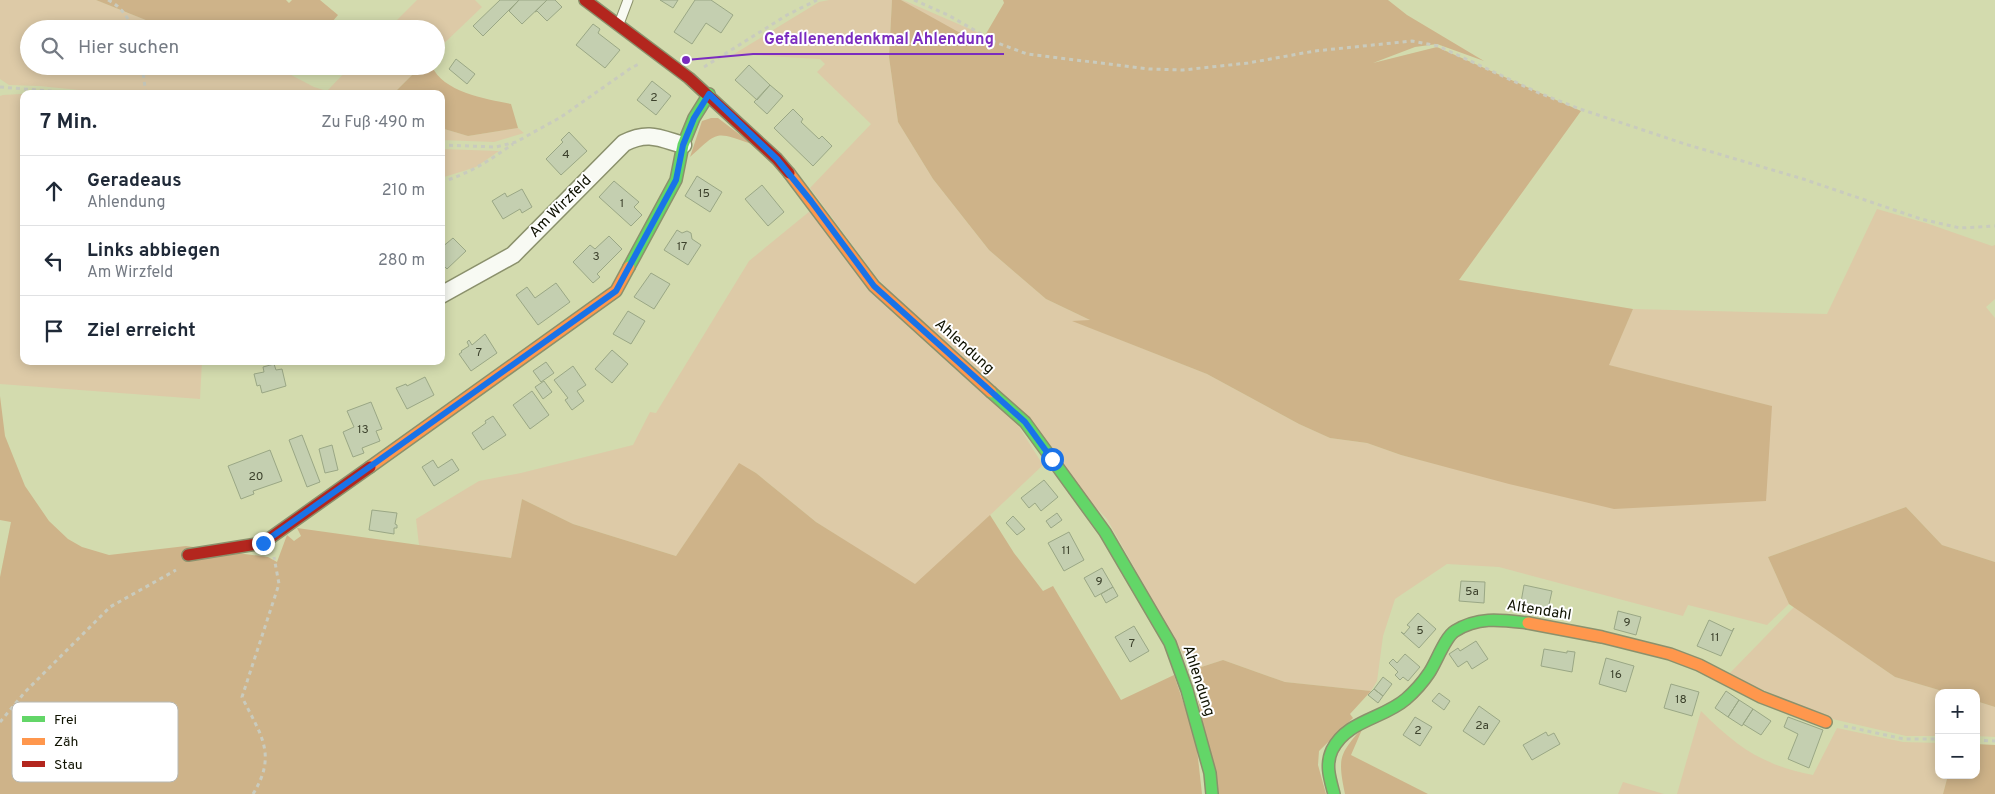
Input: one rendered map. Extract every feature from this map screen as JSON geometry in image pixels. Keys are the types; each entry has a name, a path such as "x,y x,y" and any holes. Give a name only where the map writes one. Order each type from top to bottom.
{"street":[{"name":"Ahlendung","path":"585,0 709,94 777,159 811,201 874,286 1025,422 1106,532 1170,643 1193,708 1210,773 1212,794"},
{"path":"190,555 263,543 616,291 676,180 683,145 694,118 709,94"},
{"name":"Am Wirzfeld","path":"445,293 513,256 624,143 637,136 650,135 683,145"},
{"name":"Altendahl","path":"1334,794 1327,767 1332,750 1341,737 1356,725 1387,711 1406,699 1429,673 1453,632 1479,620 1503,620 1542,625 1602,637 1670,654 1699,665 1761,697 1826,722"}],"lane":[{"path":"619,24 628,0"}],"path":[{"path":"108,0 119,6 128,20"},
{"path":"689,78 706,65 787,15 817,0"},
{"path":"914,0 948,15 994,42 1027,54 1149,69 1183,70 1248,63 1315,51 1412,41 1438,46 1539,93 1580,109 1685,144 1803,179 1920,219 1960,228 1995,226"},
{"path":"445,181 460,176 482,165 516,142 561,117 631,68 658,56"},
{"path":"143,75 145,90"},
{"path":"0,87 38,90"},
{"path":"445,145 496,147 516,142"},
{"path":"17,702 110,607 188,563 190,555"},
{"path":"253,794 267,763 265,745 242,697 279,584 273,556"},
{"path":"0,722 12,708"},
{"path":"1826,722 1904,739 1935,739"},
{"path":"1980,740 1995,741"}],"shaded area":[{"path":"0,0 96,0 146,20 20,20 20,75 291,75 324,90 78,90 9,85 0,79"},
{"path":"96,0 286,0 289,3 292,0 320,0 338,15 334,20 146,20"},
{"path":"417,0 475,0 482,7 445,42 445,20 397,20"},
{"path":"829,0 892,0 889,57 898,122 933,179 989,250 1046,299 1092,321 1073,321 1207,374 1299,424 1330,438 1367,443 1401,455 1544,492 1771,406 1608,365 1633,309 1827,314 1877,209 1929,224 1992,246 1995,245 1995,299 1986,307 1995,318 1995,562 1942,545 1906,507 1768,557 1789,604 1767,625 1688,605 1683,616 1499,567 1447,564 1395,599 1383,636 1377,681 1371,691 1285,682 1223,660 1192,670 1107,519 877,278 810,188 871,124 817,72 825,64 820,59 734,54 819,2"},
{"path":"892,0 901,0 980,44 1004,3 1003,0 1388,0 1407,15 1484,61 1437,44 1415,47 1373,63 1437,47 1581,111 1459,280 1633,309 1609,365 1772,406 1766,501 1614,509 1509,484 1401,455 1367,443 1330,438 1299,424 1207,374 1072,321 1090,320 1046,299 989,250 933,179 898,122 889,57"},
{"path":"901,0 903,0 986,36 980,45"},
{"path":"342,75 412,75 397,90 328,90"},
{"path":"412,75 437,75 445,82 466,93 511,104 518,128 468,136 445,129 445,90 397,90"},
{"path":"20,94 20,365 202,365 200,399 0,384 0,96"},
{"path":"718,118 752,144 730,137 718,136 712,138 690,157 702,121"},
{"path":"518,128 524,133 494,142 445,140 445,129 468,136"},
{"path":"445,149 499,151 476,167 445,177"},
{"path":"810,211 1019,427 1043,465 915,585 816,522 756,473 739,464 676,556 573,524 522,499 511,558 419,545 416,519 479,481 521,473 633,445 650,412 656,413 749,261"},
{"path":"0,396 5,436 25,486 49,521 68,539 82,547 109,555 186,546 268,557 277,562 287,535 294,541 301,536 297,528 511,558 522,499 573,524 676,556 739,463 756,473 816,522 915,584 990,515 1014,553 1043,591 1053,586 1121,700 1174,675 1196,740 1202,794 0,794 0,577 11,522 0,520"},
{"path":"1906,507 1942,545 1995,562 1995,707 1980,702 1980,689 1936,689 1895,677 1789,604 1768,557"},
{"path":"1794,607 1895,677 1936,689 1935,736 1906,736 1828,718 1728,675"},
{"path":"1223,660 1285,682 1371,691 1350,714 1353,718 1319,751 1318,765 1326,794 1217,794 1192,670"},
{"path":"1980,702 1995,707 1995,737 1980,736"},
{"path":"1701,711 1727,735 1751,753 1795,771 1813,775 1837,728 1903,742 1935,743 1935,779 1947,779 1943,794 1677,794"},
{"path":"1364,725 1351,755 1428,794 1345,794 1341,771 1342,756"},
{"path":"1980,744 1995,745 1995,794 1943,794 1947,779 1980,779"},
{"path":"1623,782 1664,794 1618,794"}],"building":[{"path":"500,0 519,0 483,36 473,26"},
{"path":"519,0 547,0 522,24 509,11"},
{"path":"547,0 555,0 562,7 547,21 537,11 535,12"},
{"path":"660,0 678,0 673,8"},
{"path":"695,0 711,0 733,15 721,33 706,23 692,44 674,32"},
{"path":"593,24 600,29 598,33 620,50 605,68 576,45"},
{"path":"456,59 475,74 467,84 449,69"},
{"path":"749,65 770,85 757,100 735,80"},
{"path":"652,81 671,96 656,115 637,100"},
{"path":"770,85 783,96 767,114 754,102"},
{"path":"793,109 803,119 801,122 819,139 822,136 832,146 813,166 774,128"},
{"path":"569,132 587,151 561,175 546,159 563,142 561,140"},
{"path":"697,176 722,192 710,212 685,196"},
{"path":"614,181 639,202 634,207 642,215 631,226 599,197"},
{"path":"762,185 784,212 768,226 745,199"},
{"path":"522,189 532,207 522,213 520,209 503,219 492,201 505,193 507,197"},
{"path":"677,230 682,233 687,231 691,233 692,239 701,245 688,265 664,250"},
{"path":"609,236 622,249 597,274 600,277 593,283 573,262 590,245 595,249"},
{"path":"453,238 466,251 447,269 445,267 445,245"},
{"path":"651,273 670,284 654,309 634,297"},
{"path":"556,283 570,302 538,325 516,295 527,287 535,298"},
{"path":"628,311 645,321 631,344 613,334"},
{"path":"485,334 497,353 471,371 459,354 469,346 467,342 469,340 472,345"},
{"path":"612,350 628,364 612,383 595,369"},
{"path":"546,362 554,373 541,382 533,371"},
{"path":"274,365 276,370 282,369 286,386 262,393 260,385 257,386 254,374 264,372 263,367"},
{"path":"573,366 586,385 577,391 584,401 572,410 565,400 568,398 554,380"},
{"path":"425,377 434,395 407,409 396,388 406,384 407,386"},
{"path":"544,381 552,392 543,399 535,387"},
{"path":"532,391 549,415 530,429 513,405"},
{"path":"371,402 382,429 376,431 380,441 362,448 364,453 353,457 343,432 354,427 347,411"},
{"path":"493,416 506,435 483,450 472,433"},
{"path":"302,435 320,482 307,487 289,440"},
{"path":"332,445 338,470 325,473 319,449"},
{"path":"270,450 282,481 253,491 254,494 241,499 228,466"},
{"path":"452,459 459,470 434,486 422,467 433,460 438,468"},
{"path":"1044,480 1058,497 1041,511 1035,503 1029,508 1021,498"},
{"path":"372,510 397,513 395,524 397,528 394,528 394,534 369,530"},
{"path":"1057,513 1062,520 1051,528 1046,521"},
{"path":"1013,516 1025,529 1017,535 1006,523"},
{"path":"1069,532 1084,560 1064,571 1048,543"},
{"path":"1102,568 1113,587 1095,597 1084,578"},
{"path":"1461,581 1485,582 1484,603 1459,601"},
{"path":"1524,585 1552,591 1547,613 1520,608"},
{"path":"1113,587 1118,596 1106,603 1101,594"},
{"path":"1618,611 1641,617 1636,635 1614,629"},
{"path":"1418,613 1436,629 1419,648 1401,632 1404,634 1410,627 1407,625"},
{"path":"1709,620 1732,631 1734,628 1721,656 1697,646"},
{"path":"1134,626 1149,651 1130,662 1115,637"},
{"path":"1476,641 1488,659 1472,669 1467,661 1458,667 1449,654 1458,648 1460,651"},
{"path":"1544,649 1567,653 1567,651 1575,652 1572,672 1541,666"},
{"path":"1405,654 1420,667 1408,681 1403,677 1400,680 1395,675 1398,672 1389,663 1393,659 1397,663"},
{"path":"1606,658 1634,666 1626,692 1599,684"},
{"path":"1383,677 1392,684 1383,696 1374,689"},
{"path":"1671,684 1699,692 1692,716 1664,708"},
{"path":"1374,689 1383,696 1378,703 1368,695"},
{"path":"1726,691 1739,700 1728,717 1715,708"},
{"path":"1439,693 1450,701 1444,710 1432,701"},
{"path":"1739,700 1753,709 1742,726 1728,717"},
{"path":"1479,706 1500,721 1484,745 1463,731"},
{"path":"1753,709 1771,721 1761,735 1743,724"},
{"path":"1415,717 1432,727 1420,746 1403,735"},
{"path":"1788,717 1823,730 1809,768 1788,759 1798,734 1784,727"},
{"path":"1546,732 1548,736 1554,733 1560,744 1532,760 1523,745"}],"traffic: fast":[{"path":"629,267 676,180 683,145 694,118 709,94"},
{"path":"991,392 1025,422 1105,532 1170,643 1187,690 1210,773 1212,794"},
{"path":"1334,794 1329,772 1329,761 1332,750 1339,740 1356,726 1397,706 1409,696 1429,673 1451,634 1464,626 1482,621 1500,620 1528,623"}],"traffic: slow":[{"path":"789,173 874,286 991,392"},
{"path":"370,467 616,291 629,267"},
{"path":"1528,623 1602,637 1670,654 1699,665 1761,697 1826,722"}],"traffic: jam":[{"path":"585,0 689,78 777,159 789,173"},
{"path":"188,555 263,543 370,467"}],"place":[{"name":"Gefallenendenkmal Ahlendung","path":"686,60"}],"route":[{"path":"263,543 616,291 676,180 683,145 694,118 709,94 777,159 811,201 874,286 1025,422 1052,459"}]}
